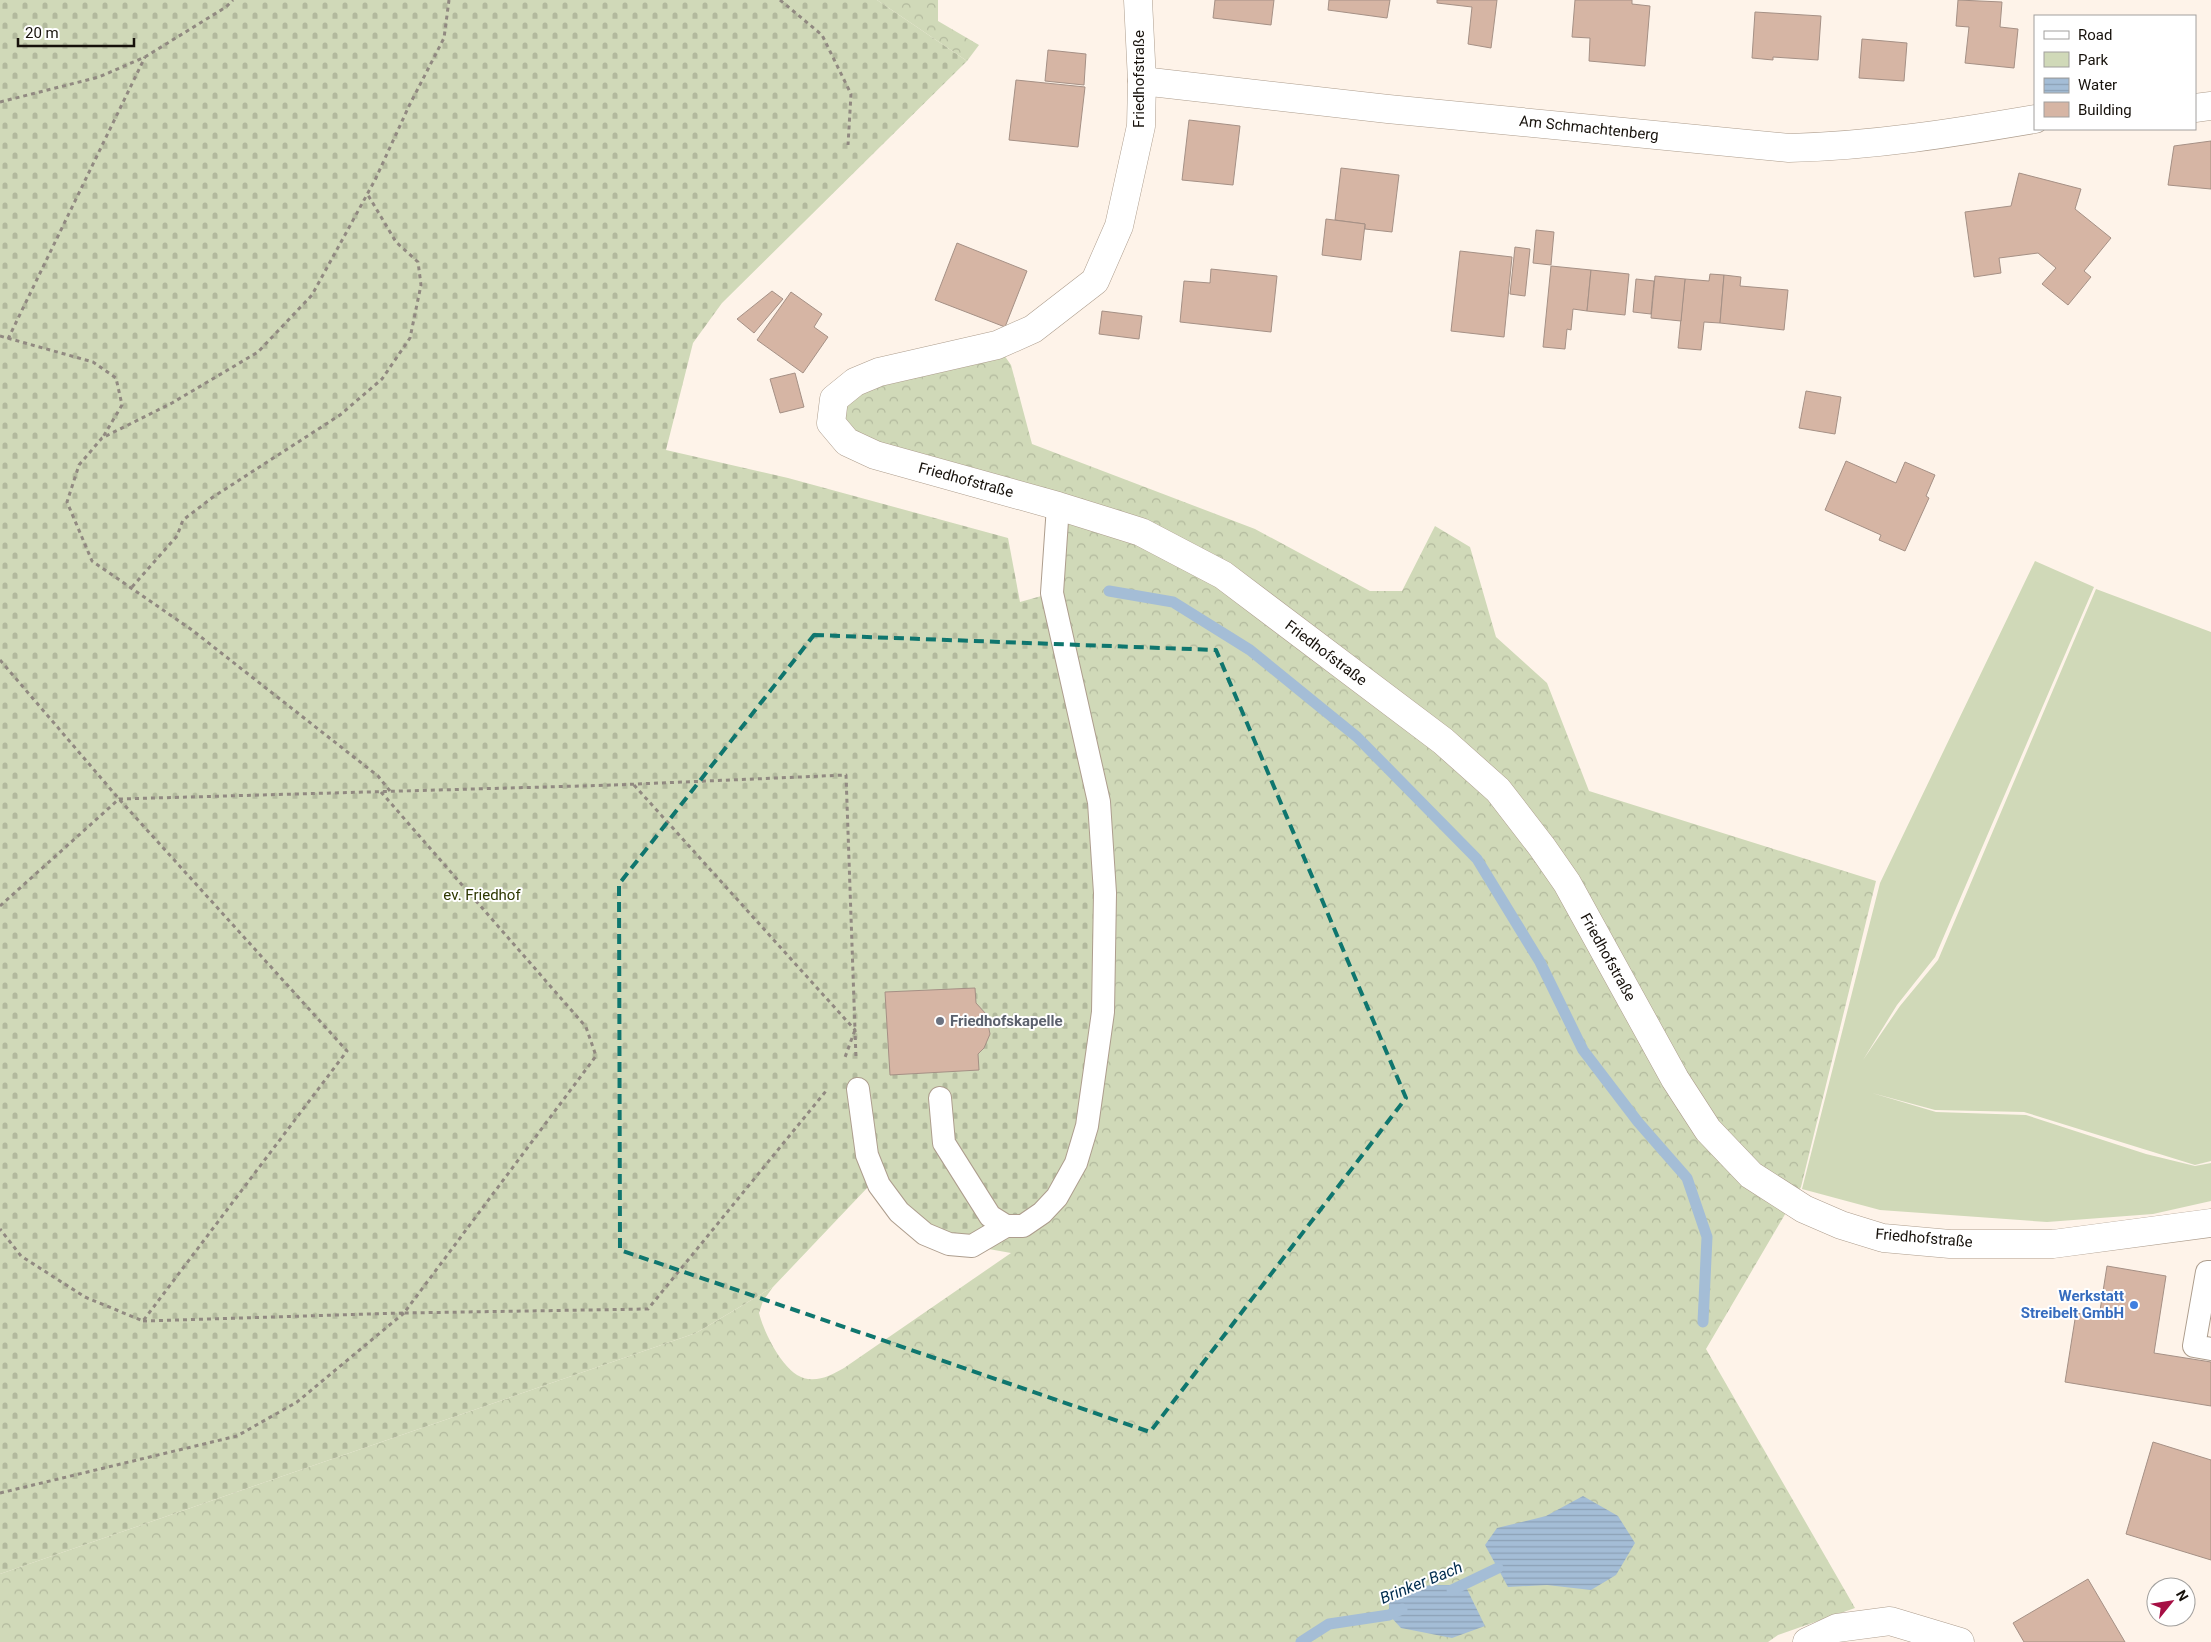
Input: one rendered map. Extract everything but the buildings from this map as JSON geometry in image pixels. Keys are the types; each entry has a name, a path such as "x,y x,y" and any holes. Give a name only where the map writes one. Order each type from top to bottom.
{"street":[{"name":"Friedhofstraße","path":"1138,0 1142,81 1140,126 1118,226 1095,281 1034,329 997,345 879,372 855,382 834,399 831,423 846,442 875,455 1058,506 1141,532 1223,575 1443,741 1498,790 1567,883 1675,1080 1708,1130 1751,1175 1804,1209 1841,1225 1883,1238 1950,1244 2053,1244 2211,1223"},
{"name":"Am Schmachtenberg","path":"1142,81 1406,111 1789,148 1841,147 1929,137 2034,119"},
{"path":"2196,108 2211,106"},
{"path":"1807,1642 1837,1628 1890,1621 1960,1642"}],"lane":[{"path":"858,1090 867,1155 879,1185 899,1212 924,1234 949,1244 972,1246 1006,1226 1022,1226 1042,1213 1057,1197 1076,1163 1087,1126 1103,1012 1105,893 1099,802 1052,594 1058,506"},
{"path":"940,1098 944,1143 990,1216 1006,1226"},
{"path":"2211,1272 2207,1272 2194,1346 2211,1348"}],"path":[{"path":"0,102 99,77 145,57 226,7 233,0"},
{"path":"102,438 172,403 258,352 312,295 367,194 444,38 449,0"},
{"path":"780,0 822,35 851,94 848,145"},
{"path":"8,339 145,57"},
{"path":"132,587 177,536 183,520 213,497 340,415 382,379 410,338 421,285 418,262 396,242 367,194"},
{"path":"0,336 93,362 116,378 122,405 102,438 79,465 67,502 92,561 192,630 284,701 378,776 390,791"},
{"path":"0,660 120,800 347,1051 143,1321"},
{"path":"0,906 120,800 614,785 846,775 858,1090"},
{"path":"614,785 634,785 855,1030"},
{"path":"0,1493 237,1436 298,1402 404,1313 596,1056 586,1027 381,792"},
{"path":"842,1066 855,1030"},
{"path":"0,1229 21,1256 85,1298 143,1321 404,1313 648,1309 827,1090"}],"highlighted area":[{"path":"814,635 1216,650 1406,1098 1150,1432 620,1250 619,884"}],"green space":[{"name":"ev. Friedhof","path":"0,0 877,0 967,61 722,303 693,343 666,450 788,478 1008,538 1020,602 1052,593 1105,893 1087,1126 1042,1213 949,1244 868,1187 773,1287 696,1333 0,1574"},
{"path":"877,0 938,0 938,21 979,45 967,61"},
{"path":"997,345 1011,365 1032,444 1255,529 1370,591 1402,591 1435,526 1470,547 1496,637 1547,683 1589,791 1876,881 1801,1187 1706,1349 1855,1608 1778,1635 1768,1642 0,1642 0,1574 696,1333 773,1287 763,1301 759,1313 771,1342 791,1371 808,1379 822,1378 844,1368 1011,1253 972,1246 1052,593 1058,506 847,442 834,399"},
{"path":"2035,561 2094,587 1935,957 1897,1005 1863,1060 1900,1006 1938,960 2096,589 2211,632 2211,1161 2195,1165 2024,1112 1935,1110 1872,1093 1936,1112 2026,1115 2146,1154 2195,1166 2211,1163 2211,1201 2153,1214 2047,1222 1880,1210 1802,1189 1880,883"}],"water":[{"path":"1583,1496 1618,1516 1635,1543 1616,1575 1591,1590 1547,1585 1508,1587 1485,1545 1497,1528 1546,1516"},
{"path":"1433,1585 1465,1585 1485,1626 1452,1638 1401,1628 1389,1615 1389,1589"}],"waterway":[{"path":"1109,591 1173,602 1250,650 1357,737 1477,859 1540,962 1583,1050 1638,1122 1687,1178 1707,1237 1703,1322"},
{"name":"Brinker Bach","path":"1452,1590 1498,1568"},
{"name":"Brinker Bach","path":"1301,1642 1329,1624 1389,1615 1402,1609"}],"place":[{"name":"Friedhofskapelle","path":"940,1021"},
{"name":"Werkstatt Streibelt GmbH","path":"2134,1305"}]}
